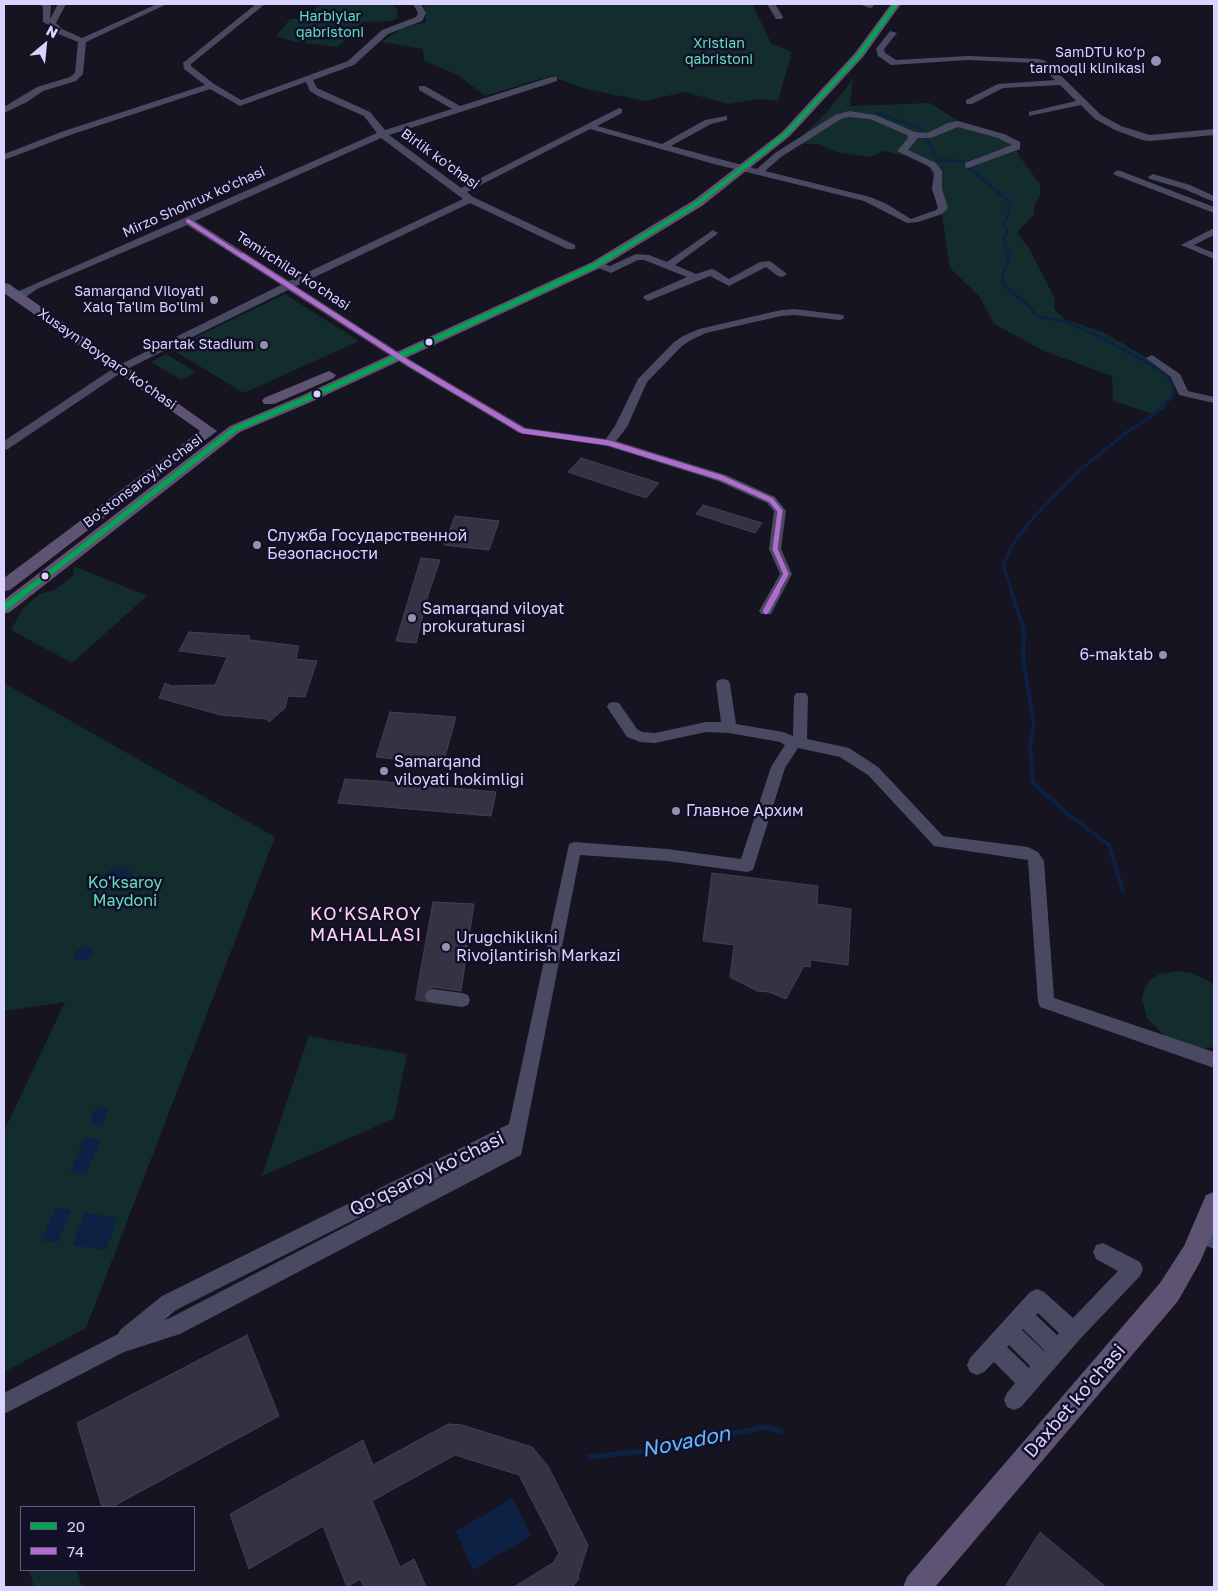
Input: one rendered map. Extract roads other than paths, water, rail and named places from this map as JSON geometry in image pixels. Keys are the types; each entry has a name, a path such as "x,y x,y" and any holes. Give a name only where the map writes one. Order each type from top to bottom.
{"main road":[{"name":"Bo'stonsaroy ko'chasi","path":"4,586 210,431 253,408 596,265 698,203 740,167 774,133 847,54 884,4"},
{"name":"Bo'stonsaroy ko'chasi","path":"4,608 235,429 306,400 390,350 526,290 591,257 740,167 786,134 822,97 859,55 896,4"},
{"name":"Xusayn Boyqaro ko'chasi","path":"4,288 210,431"},
{"path":"4,305 19,298"},
{"name":"Daxbet ko'chasi","path":"917,1587 1154,1310 1208,1237 1214,1203"}],"street":[{"path":"44,4 47,6 46,20 52,23 59,31 82,41 163,4"},
{"path":"52,23 62,4"},
{"path":"261,4 187,63 187,67 212,86 240,103 351,64 385,32 419,19 422,13 417,4"},
{"path":"771,4 779,17"},
{"path":"893,33 880,49 881,54 894,62 968,58 1033,60 1043,63 1104,121 1142,137 1150,138 1214,132"},
{"path":"4,110 47,86 76,77 79,74 82,41"},
{"name":"Birlik ko'chasi","path":"308,78 313,88 321,94 367,114 380,128 382,134 459,192 571,247"},
{"name":"Mirzo Shohrux ko'chasi","path":"19,298 23,292 32,287 188,221 382,134 554,79"},
{"path":"970,102 1001,86 1061,82"},
{"path":"4,157 67,133 212,86"},
{"path":"422,88 458,110"},
{"path":"1032,114 1082,102"},
{"path":"459,192 620,110"},
{"path":"759,172 778,154 844,115 872,117 913,135 928,136 951,125 958,124 1001,136 1016,144 1017,147 968,165"},
{"path":"665,146 708,122 724,118"},
{"path":"588,126 717,162 867,199 911,220 939,212 943,208 937,189 939,179 936,169 927,162 902,151 913,135"},
{"path":"1118,173 1214,210"},
{"path":"1153,177 1187,187 1214,199"},
{"path":"4,446 120,368 470,199"},
{"name":"Temirchilar ko'chasi","path":"188,221 390,350 523,431 609,443 722,478 762,495 777,504 780,511 775,550 786,574 766,610"},
{"path":"1214,230 1186,245 1214,256"},
{"path":"669,265 713,233"},
{"path":"596,265 611,270 639,256 669,265 696,277"},
{"path":"648,298 709,272 731,282 767,264 782,274"},
{"path":"609,443 621,427 642,381 678,344 687,338 703,331 781,313 839,317"},
{"path":"1152,358 1176,376 1183,393 1214,400"},
{"path":"723,684 729,728"},
{"path":"797,743 801,697"},
{"path":"614,707 632,733 640,737 655,738 706,727 729,728 784,737 797,743 844,752 873,771 939,842 1028,853 1036,861 1046,1002 1214,1060"},
{"name":"Qo'qsaroy ko'chasi","path":"4,1404 120,1343 173,1327 515,1149 517,1129 574,848 667,855 747,866 778,767 797,743"},
{"path":"433,996 462,1000"},
{"path":"1014,1400 1073,1332 1133,1269 1104,1252"},
{"path":"977,1365 1037,1299 1073,1332"},
{"path":"1022,1315 1058,1349"},
{"path":"1008,1330 1044,1365"},
{"path":"993,1347 1029,1382"}],"water":[{"path":"120,867 132,872 133,879 123,889 109,890 103,885 103,877 110,870"},
{"path":"85,946 93,949 93,954 89,959 79,961 74,957 75,952"},
{"path":"96,1107 109,1108 103,1125 90,1123"},
{"path":"85,1137 101,1140 86,1174 70,1172"},
{"path":"55,1208 71,1210 57,1243 41,1241"},
{"path":"85,1213 118,1218 106,1250 73,1245"},
{"path":"513,1498 531,1536 473,1570 456,1531"}],"waterway":[{"path":"877,113 920,128 925,135"},
{"path":"927,138 937,160 961,161 1011,203 1008,216 1003,224 1008,232 1004,237 1005,245 1011,255 1010,258"},
{"path":"1010,256 1002,277 1003,285 1027,304 1037,316 1066,322 1100,337 1148,363 1167,375 1172,382 1174,392 1171,398 1150,417 1127,432 1080,470 1034,517 1015,541 1003,564 1012,592"},
{"path":"1011,591 1024,630 1023,658 1034,726 1030,743 1033,782 1066,813 1109,845 1123,891"},
{"name":"Novadon","path":"589,1457 673,1448 698,1440 766,1427 782,1432"}],"tunnel":[{"path":"416,993 433,996"}],"place":[{"name":"SamDTU ko‘p tarmoqli klinikasi","path":"1156,61"},
{"name":"Samarqand Viloyati Xalq Ta'lim Bo'limi","path":"214,300"},
{"name":"Spartak Stadium","path":"264,345"},
{"name":"Служба Государственной Безопасности","path":"257,545"},
{"name":"Samarqand viloyat prokuraturasi","path":"412,618"},
{"name":"6-maktab","path":"1163,655"},
{"name":"Samarqand viloyati hokimligi","path":"384,771"},
{"name":"Главное Архим","path":"676,811"},
{"name":"Urugchiklikni Rivojlantirish Markazi","path":"446,947"}],"district":[{"name":"KO‘KSAROY MAHALLASI","path":"366,924"}],"park label":[{"name":"Harbiylar qabristoni","path":"330,25"},
{"name":"Xristian qabristoni","path":"719,52"},
{"name":"Ko'ksaroy Maydoni","path":"125,892"}]}
